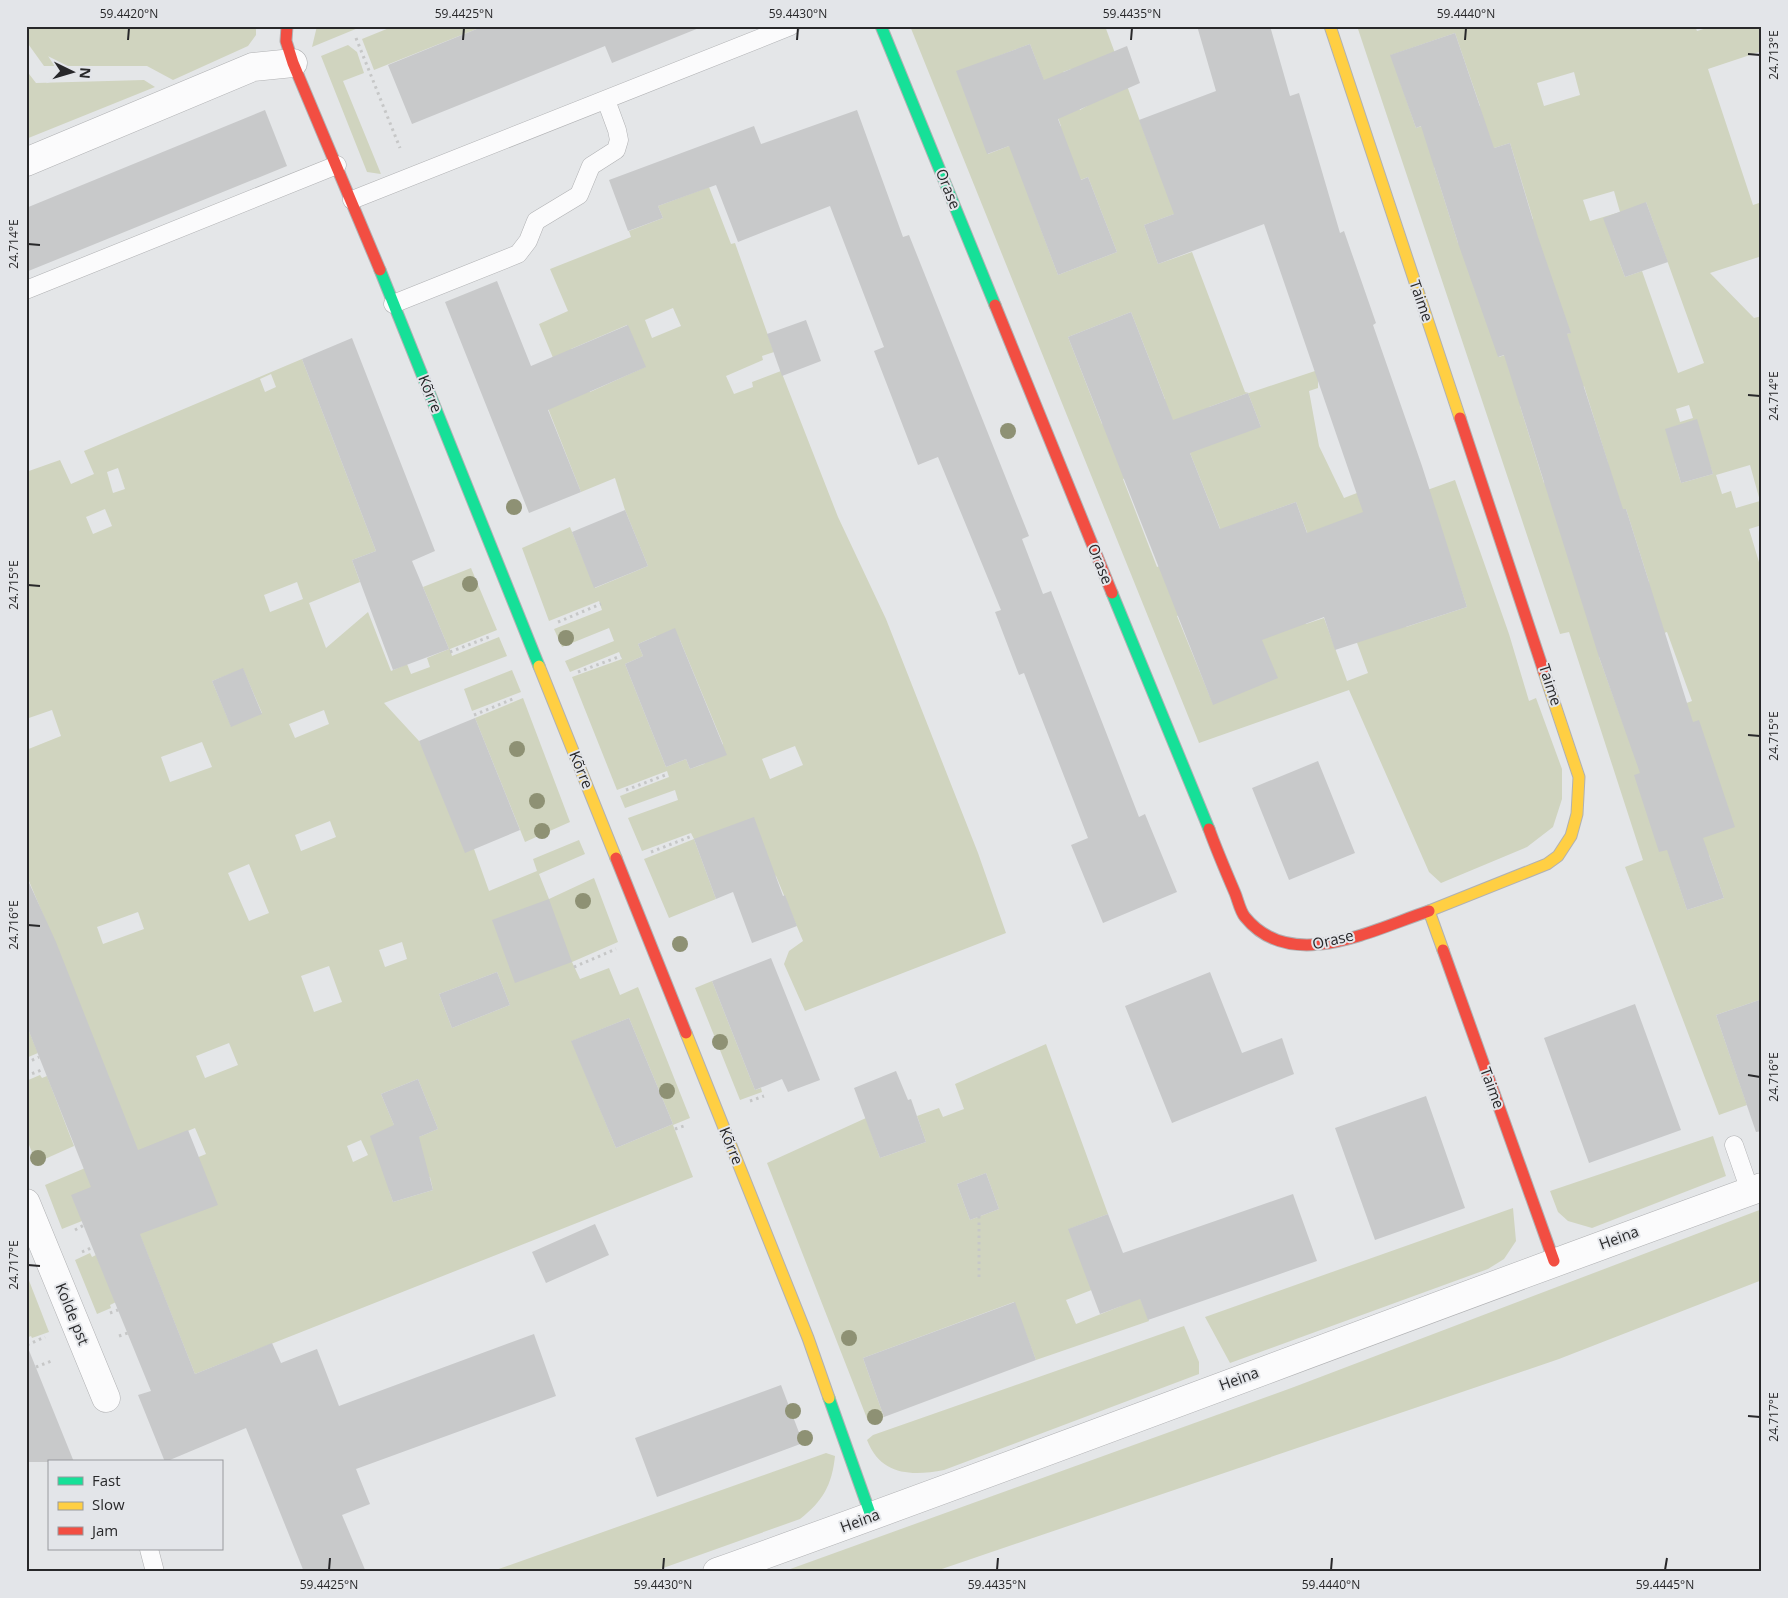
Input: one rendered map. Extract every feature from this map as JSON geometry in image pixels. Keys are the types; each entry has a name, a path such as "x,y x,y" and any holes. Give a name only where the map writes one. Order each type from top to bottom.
{"street":[{"name":"Kõrre","path":"286,26 286,41 293,63 352,200 804,1329 872,1516"},
{"name":"Orase","path":"881,26 1244,916 1254,928 1271,939 1290,945 1312,947 1335,943 1429,911"},
{"name":"Taime","path":"1330,26 1579,777 1577,820 1560,856 1547,864 1429,911 1554,1261"},
{"path":"26,162 253,67 293,63"},
{"name":"Heina","path":"717,1572 1554,1261 1756,1189"},
{"name":"Kolde pst","path":"26,1203 106,1398"}],"lane":[{"path":"352,200 791,26"},
{"path":"393,304 518,254 528,241 536,221 579,195 591,166 616,150 619,140 606,100"},
{"path":"26,290 337,165"},
{"path":"1734,1145 1756,1189"},
{"path":"149,1550 155,1572"}],"path":[{"path":"356,38 411,177"},
{"path":"555,623 601,604"},
{"path":"450,652 493,635"},
{"path":"575,673 621,656"},
{"path":"474,715 518,696"},
{"path":"622,792 668,774"},
{"path":"647,853 692,836"},
{"path":"574,967 617,949"},
{"path":"26,1063 39,1057"},
{"path":"26,1076 44,1069"},
{"path":"979,1216 979,1277"},
{"path":"76,1229 84,1225"},
{"path":"85,1251 93,1247"},
{"path":"112,1312 118,1310"},
{"path":"120,1335 128,1333"},
{"path":"27,1345 35,1342"},
{"path":"36,1367 45,1363"}],"green space":[{"path":"26,26 256,26 256,35 248,46 173,80 147,66 44,66 26,41"},
{"path":"317,26 363,26 312,47"},
{"path":"394,26 484,26 374,70 362,39"},
{"path":"910,26 1105,26 1155,162 1177,213 1144,225 1158,264 1192,252 1245,392 1249,393 1318,370 1318,388 1309,391 1319,446 1344,498 1362,491 1369,511 1455,480 1509,634 1529,701 1536,698 1562,769 1562,799 1553,827 1527,847 1441,883 1429,872 1349,690 1199,743","holes":["1030,44 1061,126 988,154 957,72","1071,69 1087,106 1080,110 1063,72","1088,177 1117,252 1058,275 1030,200","1131,312 1165,399 1102,424 1068,337","1248,393 1261,427 1209,407","1190,453 1225,541 1157,567 1123,479","1296,502 1308,535 1344,607 1368,673 1347,681 1324,618 1306,624 1246,520","1436,514 1467,607 1406,627","1241,589 1213,704 1177,616"]},
{"path":"1357,26 1695,26 1697,31 1713,26 1762,26 1762,51 1708,69 1753,205 1762,202 1762,256 1710,273 1754,318 1762,316 1762,525 1749,529 1762,572 1762,999 1716,1015 1747,1105 1719,1115 1625,867 1643,860 1569,632 1560,634","holes":["1455,33 1480,106 1416,128 1391,55","1574,72 1580,95 1544,106 1537,83","1510,143 1533,219 1458,243 1434,167","1614,191 1620,212 1590,221 1583,200","1646,202 1704,363 1678,373 1642,271 1625,277 1613,245","1473,284 1570,333 1499,357","1584,386 1608,463 1544,483 1520,406","1689,405 1693,418 1680,422 1676,409","1706,454 1713,474 1681,483 1675,463","1750,465 1760,501 1736,508 1731,491 1722,494 1716,475","1626,509 1649,582 1560,529","1667,632 1692,701 1624,726 1599,657","1709,855 1724,898 1687,910 1673,867"]},
{"path":"348,45 357,52 364,73 343,81 381,174 367,172 321,56"},
{"path":"26,70 36,83 144,80 155,87 26,139"},
{"path":"709,187 731,244 735,243 774,352 762,356 763,360 726,376 734,394 753,387 752,382 781,371 838,517 886,619 978,853 1006,933 805,1011 784,964 789,951 803,941 776,876 694,839 691,833 642,851 628,818 678,800 675,790 625,808 620,796 669,777 667,771 617,790 572,677 622,659 619,652 570,672 565,661 614,641 609,628 562,647 554,629 602,610 599,601 549,621 522,548 570,527 595,588 648,566 625,510 615,478 581,492 540,388 561,377 539,324 568,311 550,269 631,237 629,231 663,218 658,206","holes":["673,308 681,326 652,338 645,320","627,325 645,367 590,392 571,349","656,636 680,640 723,744 704,764 690,769 686,759 666,767 625,664 643,656 638,644","795,746 803,765 770,779 762,759"]},
{"path":"302,359 376,551 352,560 360,582 309,603 326,648 368,612 391,671 407,664 411,674 430,667 427,658 449,649 423,587 471,568 497,630 450,649 452,656 499,637 507,656 384,703 419,741 474,849 489,891 537,871 533,859 579,840 585,854 539,874 549,899 594,878 618,942 572,962 580,979 609,968 620,995 638,987 690,1118 673,1125 693,1177 195,1374 117,1177 82,1221 62,1229 45,1185 90,1166 47,924 26,874 26,750 61,736 52,710 26,719 26,472 60,460 71,484 94,474 84,451","holes":["271,374 276,387 265,392 260,379","118,468 125,489 113,493 107,472","105,509 112,526 93,534 86,517","297,582 303,599 270,612 264,595","243,669 262,713 231,726 212,681","324,710 329,724 295,738 289,724","202,742 212,767 170,782 161,757","330,821 336,837 301,851 295,835","249,864 269,913 249,921 228,873","138,912 144,929 103,944 97,927","402,942 407,959 385,967 379,950","329,966 342,1002 314,1012 301,976","497,972 510,1005 452,1028 439,994","629,1018 673,1124 616,1148 572,1041","229,1043 238,1065 205,1078 196,1056","418,1079 438,1129 402,1144 381,1094","195,1128 206,1154 169,1169 158,1143","361,1140 368,1155 353,1162 347,1146","430,1177 433,1190 393,1202 389,1190"]},
{"path":"512,670 521,692 472,711 464,689"},
{"path":"523,698 570,822 525,842 475,718"},
{"path":"694,839 716,899 669,918 644,859"},
{"path":"712,981 755,1090 761,1088 762,1092 740,1100 695,988"},
{"path":"26,1024 38,1053 26,1058"},
{"path":"1046,1044 1108,1214 1069,1229 1138,1293 1149,1321 1036,1360 1014,1302 863,1358 884,1417 868,1421 767,1163 866,1118 880,1158 926,1142 917,1116 939,1108 943,1117 964,1109 955,1084","holes":["986,1173 999,1209 970,1220 957,1184","1112,1282 1121,1306 1076,1324 1066,1300"]},
{"path":"40,1075 42,1078 47,1076 74,1146 36,1163 26,1137 26,1081"},
{"path":"1713,1136 1726,1176 1592,1228 1568,1221 1558,1212 1550,1191"},
{"path":"1513,1208 1516,1241 1504,1259 1488,1269 1230,1363 1205,1317"},
{"path":"1762,1209 1762,1280 1559,1359 933,1572 782,1572 1294,1387"},
{"path":"90,1253 92,1257 96,1255 116,1302 110,1305 111,1308 97,1314 75,1260"},
{"path":"28,1278 49,1332 32,1338 31,1336 26,1338 26,1279"},
{"path":"1184,1326 1199,1362 1199,1374 944,1470 920,1473 899,1471 880,1461 867,1440 873,1435"},
{"path":"826,1453 835,1456 829,1484 815,1506 800,1519 652,1572 490,1572"}],"building":[{"path":"484,26 699,26 699,28 612,63 605,46 412,124 388,65"},
{"path":"1197,26 1270,26 1290,96 1299,93 1340,233 1344,231 1376,323 1373,325 1422,466 1467,607 1335,650 1324,617 1262,640 1278,678 1213,705 1068,337 1131,312 1173,420 1248,393 1261,427 1190,453 1220,529 1296,502 1307,533 1363,512 1264,224 1158,264 1144,225 1174,214 1139,120 1216,91"},
{"path":"1455,33 1494,148 1510,143 1538,237 1571,333 1567,334 1623,509 1626,509 1693,722 1699,720 1735,827 1703,838 1724,898 1687,910 1667,850 1659,852 1634,775 1640,773 1598,654 1504,355 1498,357 1458,243 1421,126 1416,128 1390,55"},
{"path":"1030,44 1044,80 1127,46 1140,83 1058,119 1081,180 1088,177 1117,252 1058,275 1009,146 987,154 956,71"},
{"path":"265,110 287,166 26,272 26,208"},
{"path":"857,110 903,237 909,235 1029,536 1022,539 1043,594 1051,591 1139,817 1145,814 1177,892 1103,923 1071,845 1088,838 1024,673 1019,675 995,612 1001,610 938,457 918,465 874,351 884,347 830,206 738,242 716,185 658,206 663,218 628,231 609,180 754,126 761,144"},
{"path":"1646,202 1668,262 1625,277 1603,218"},
{"path":"497,281 531,366 628,325 646,367 548,410 581,492 529,513 445,302"},
{"path":"806,320 821,361 782,376 767,334"},
{"path":"352,338 435,551 412,561 449,649 393,670 352,560 376,551 302,359"},
{"path":"1697,419 1713,474 1681,483 1665,429"},
{"path":"625,510 648,566 594,588 572,532"},
{"path":"675,628 727,755 690,769 686,759 666,767 625,664 643,656 638,644"},
{"path":"243,668 262,714 231,727 212,681"},
{"path":"475,718 520,830 465,853 419,741"},
{"path":"1318,761 1355,853 1289,880 1252,788"},
{"path":"754,817 783,896 785,895 797,926 752,943 733,892 716,899 694,839"},
{"path":"26,876 56,942 138,1150 188,1130 218,1205 140,1234 195,1374 272,1343 281,1363 317,1349 339,1406 534,1334 556,1396 356,1469 370,1504 342,1515 366,1572 304,1572 246,1428 170,1460 164,1460 138,1395 151,1391 71,1195 91,1187 26,1024"},
{"path":"549,899 572,962 515,983 492,920"},
{"path":"771,958 820,1080 788,1092 782,1079 755,1090 712,981"},
{"path":"497,972 510,1005 452,1028 439,994"},
{"path":"1210,972 1242,1053 1282,1038 1294,1074 1172,1123 1125,1006"},
{"path":"1762,999 1762,1131 1756,1132 1716,1015"},
{"path":"1635,1004 1681,1130 1589,1163 1544,1038"},
{"path":"629,1018 673,1124 616,1148 571,1041"},
{"path":"896,1071 908,1100 911,1099 926,1142 880,1158 854,1088"},
{"path":"418,1079 438,1129 419,1137 433,1190 393,1202 370,1136 394,1125 381,1094"},
{"path":"1426,1096 1465,1208 1375,1240 1335,1128"},
{"path":"986,1173 999,1209 970,1220 957,1184"},
{"path":"1293,1194 1317,1261 1148,1320 1140,1299 1100,1314 1068,1229 1108,1214 1123,1253"},
{"path":"595,1224 609,1255 546,1283 532,1252"},
{"path":"1015,1302 1036,1360 884,1417 863,1358"},
{"path":"26,1348 28,1348 73,1460 26,1462"},
{"path":"781,1385 803,1443 657,1497 635,1438"}],"traffic: fast":[{"path":"881,26 995,305"},
{"path":"380,270 539,666"},
{"path":"1112,593 1209,829"},
{"path":"829,1398 871,1516"}],"traffic: slow":[{"path":"1330,26 1460,418"},
{"path":"539,666 616,858"},
{"path":"1443,950 1429,911 1547,864 1558,856 1571,836 1577,814 1579,777 1544,672"},
{"path":"686,1033 808,1338 829,1398"}],"traffic: jam":[{"path":"287,26 286,41 293,63 380,270"},
{"path":"995,305 1112,593"},
{"path":"1460,418 1544,672"},
{"path":"1209,829 1243,915 1264,934 1285,943 1309,945 1334,942 1384,928 1429,911"},
{"path":"616,858 686,1033"},
{"path":"1443,950 1554,1261"}]}
